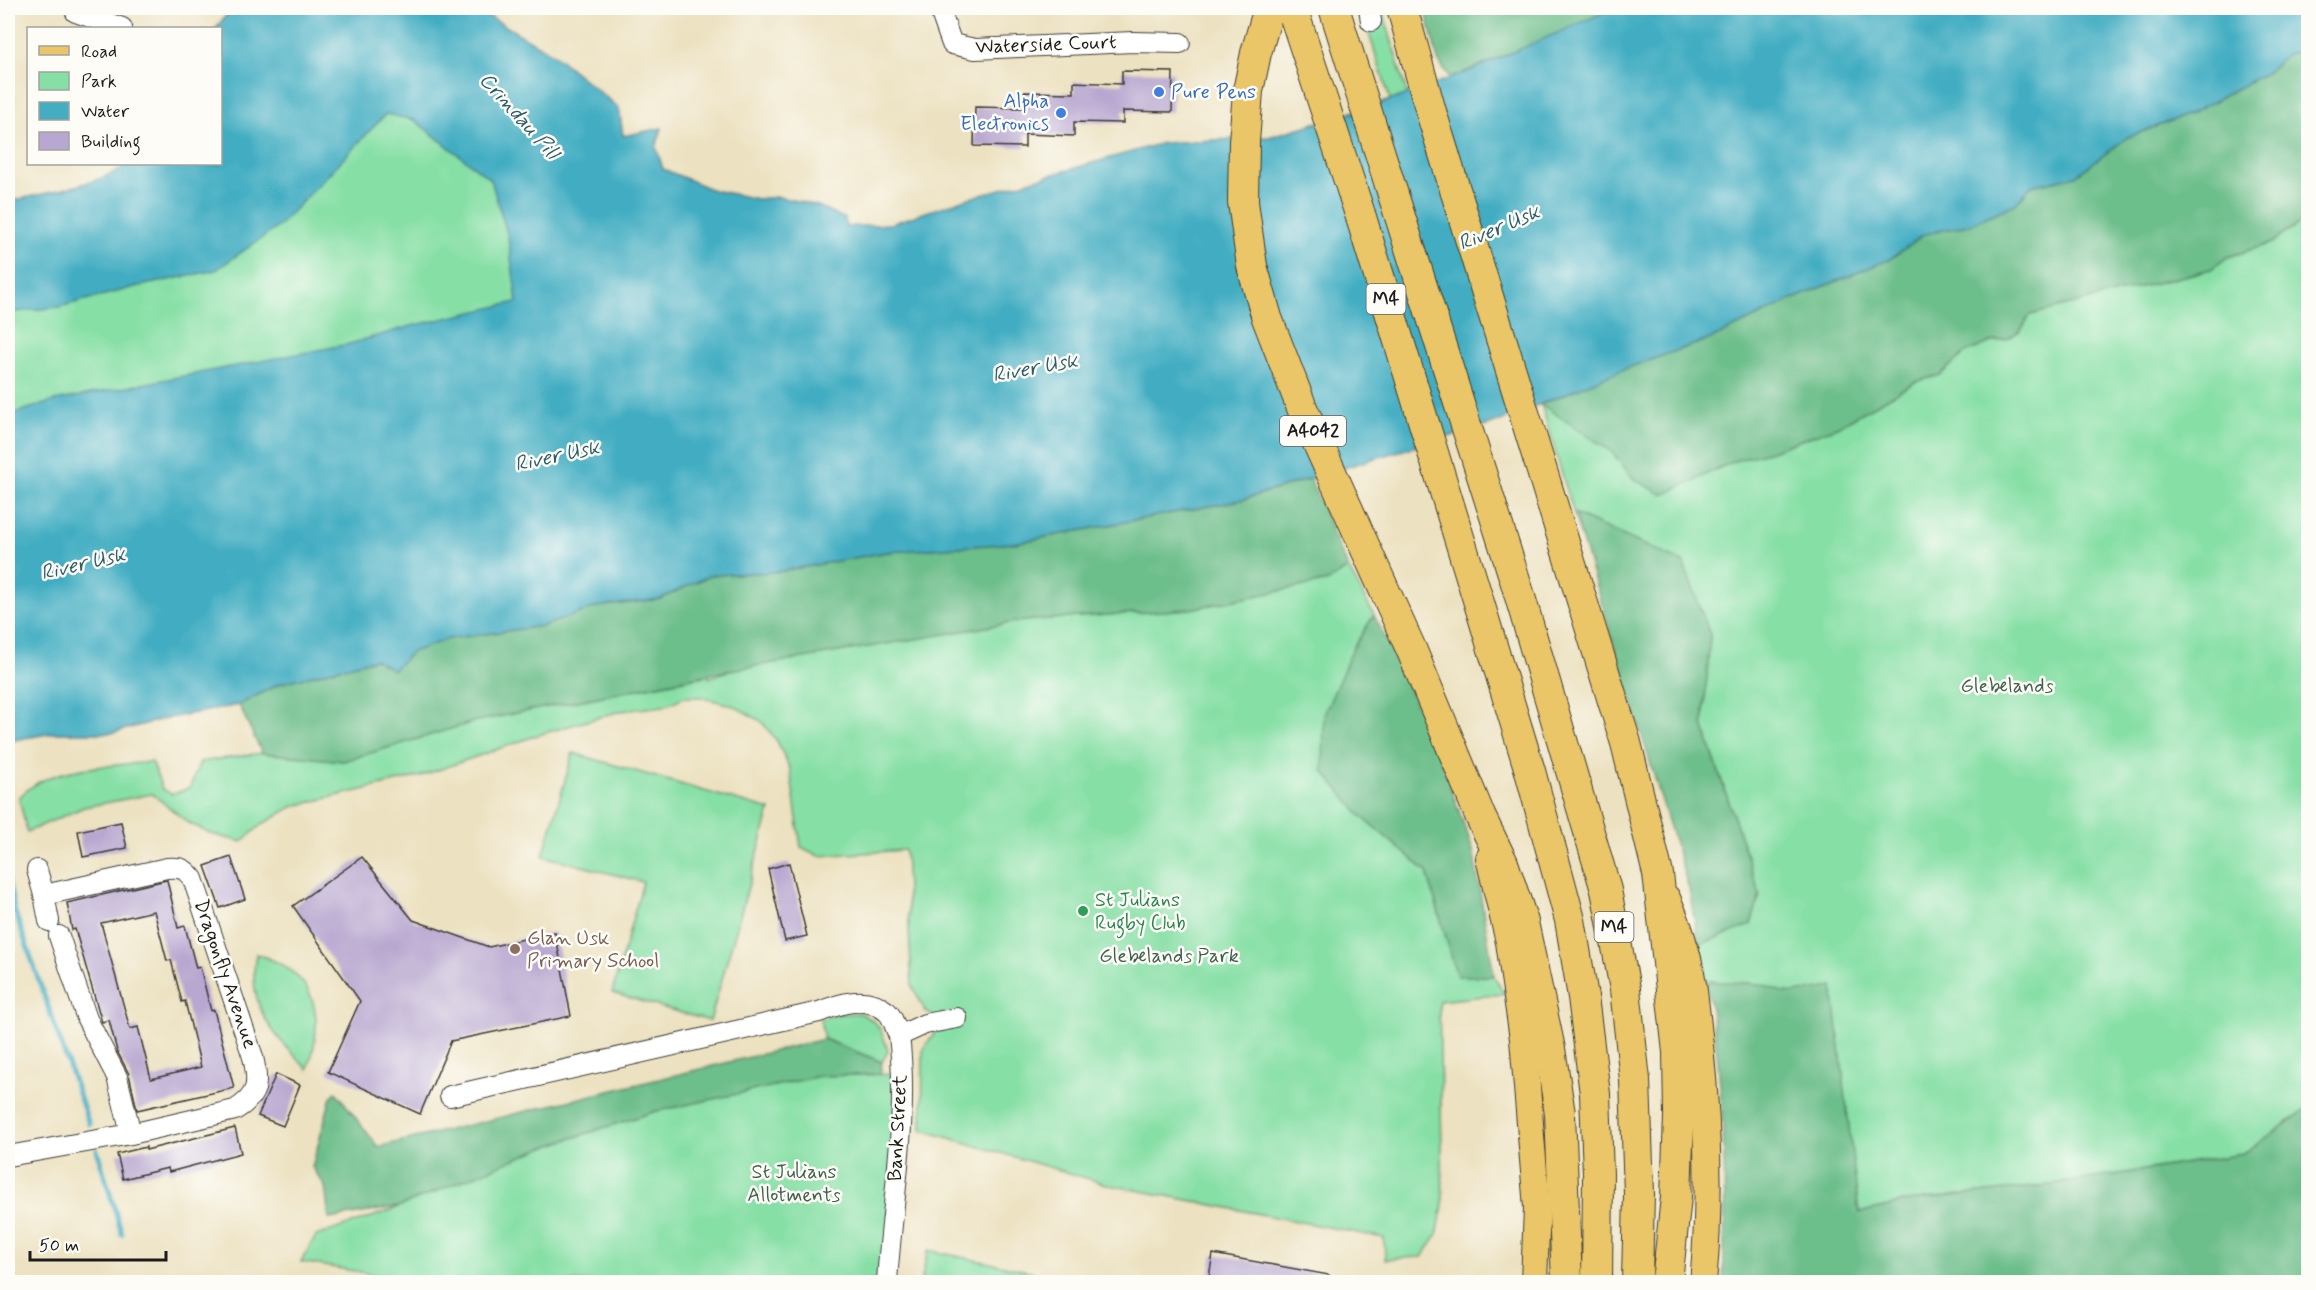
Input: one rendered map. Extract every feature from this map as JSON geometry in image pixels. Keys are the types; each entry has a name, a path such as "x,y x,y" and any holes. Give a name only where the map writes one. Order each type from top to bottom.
{"highway":[{"name":"A4042","path":"1269,8 1248,91 1244,142 1243,202 1252,266 1266,318 1302,408 1412,651 1481,818"},
{"name":"M4","path":"1292,8 1360,214 1476,593 1530,771 1570,920 1595,1094 1598,1173 1597,1282"},
{"name":"M4","path":"1334,8 1516,583 1606,890 1618,950 1635,1080 1639,1194 1637,1282"},
{"path":"1402,8 1429,105 1626,743 1658,874"},
{"path":"1481,818 1503,863 1523,922 1550,1049 1560,1114 1567,1282"},
{"name":"M4","path":"1658,874 1678,1063 1677,1185 1667,1282"}],"main road":[{"path":"1481,818 1509,942 1523,1039 1537,1208 1534,1282"},
{"path":"1658,874 1684,941 1694,984 1707,1131 1708,1211 1703,1282"}],"street":[{"path":"76,8 76,12 119,27"},
{"name":"Waterside Court","path":"941,8 952,44 975,49 1133,42 1180,43"},
{"name":"Dragonfly Avenue","path":"8,1155 131,1134 235,1110 247,1103 255,1090 258,1077 193,879 186,870 177,867 167,868 44,895"},
{"path":"37,870 54,929 87,1019 117,1077 131,1134"},
{"path":"450,1096 819,1012 846,1002 871,1004 885,1010 892,1018 899,1036 925,1024 957,1018"},
{"name":"Bank Street","path":"887,1282 900,1124 902,1074 899,1036"}],"green space":[{"path":"232,8 475,8 553,54 619,108 623,136 662,128 656,147 663,169 713,190 757,199 779,197 818,206 845,219 846,227 890,224 966,199 1163,143 1269,137 1390,100 1361,8 1382,8 1407,94 1472,70 1614,8 1823,8 8,531 8,202 87,183 117,171 126,165 222,165 222,27 217,27"},
{"path":"1425,8 1614,8 1450,78 1438,60"},
{"path":"2308,8 2308,49 2288,54 2264,74 2128,137 2075,176 1713,338 1493,424 1379,457 278,684 239,705 163,719 112,733 53,733 8,741"},
{"path":"2308,49 2308,216 2272,243 2228,257 2211,269 2030,315 2021,330 2007,339 1991,342 1965,353 1940,375 1915,382 1839,426 1771,451 1734,461 1663,495 1634,479 1612,452 1541,404 1624,369 1713,338 1793,299 1890,259 1925,234 1968,225 2016,204 2031,186 2075,176 2128,137 2192,113 2264,74 2288,54"},
{"name":"Glebelands","path":"2308,216 2308,1108 2243,1154 2051,1185 1908,1201 1859,1213 1794,993 1783,992 1760,984 1706,981 1699,945 1720,935 1760,895 1703,725 1710,635 1683,562 1574,514 1541,404 1612,452 1634,479 1684,485 1734,461 1771,451 1839,426 1915,382 1940,375 1965,353 1991,342 2007,339 2021,330 2030,315 2211,269 2228,257 2272,243"},
{"path":"1310,479 1348,568 1328,581 1190,609 1022,621 731,670 477,721 344,761 262,753 239,705 279,684 375,659 393,670 412,652 448,639 543,626 596,607 660,599 711,575 777,572 886,552 1014,543 1241,500"},
{"path":"1574,514 1683,562 1710,635 1703,725 1760,895 1751,925 1699,945 1689,889"},
{"name":"Glebelands Park","path":"1348,568 1374,615 1353,648 1360,815 1427,872 1457,975 1494,976 1504,994 1439,1001 1443,1205 1437,1236 1422,1257 1385,1259 1384,1238 1110,1185 922,1130 923,1050 942,1021 926,1012 912,986 905,850 819,856 801,847 790,769 777,741 761,721 734,706 701,697 684,697 664,706 621,711 538,735 421,776 294,806 261,825 242,842 211,834 189,823 152,794 84,807 27,832 19,798 31,787 63,773 100,766 152,762 162,789 172,794 190,788 200,762 262,753 344,761 477,721 709,675 709,678 731,670 1022,621 1190,609 1328,581"},
{"path":"1374,615 1433,739 1473,850 1494,976 1457,976 1427,872 1360,815 1323,771 1324,715 1353,648"},
{"path":"573,753 770,810 710,1021 612,993 643,882 543,856"},
{"path":"256,954 292,972 304,984 311,997 316,1030 308,1069 284,1044 265,1019 255,990"},
{"path":"1706,981 1760,984 1783,992 1794,993 1833,987 1859,1213 1908,1201 2051,1185 2243,1154 2308,1108 2308,1282 1723,1282 1725,1207 1721,1093"},
{"path":"860,1013 872,1020 882,1032 888,1051 882,1062 824,1039 820,1019 840,1014"},
{"path":"824,1039 882,1062 880,1074 820,1076 653,1112 544,1147 401,1206 329,1219 325,1186 312,1167 331,1097 336,1092 378,1147"},
{"name":"St Julians Allotments","path":"902,1074 887,1282 418,1282 301,1262 316,1236 389,1211 544,1147 653,1112 820,1076"},
{"path":"928,1250 1033,1272 1031,1282 921,1282"}],"water":[{"path":"232,8 475,8 553,54 619,108 623,136 662,128 656,147 663,169 713,190 757,199 779,197 818,206 845,219 846,227 890,224 966,199 1163,143 1269,137 1370,108 1472,70 1614,8 2308,8 2308,49 2288,54 2264,74 2192,113 2128,137 2075,176 2031,186 2016,204 1968,225 1925,234 1890,259 1793,299 1713,338 1624,369 1493,424 1241,500 1014,543 886,552 777,572 711,575 660,599 596,607 543,626 448,639 412,652 393,670 375,659 278,684 239,705 163,719 112,733 53,733 8,741 8,415 54,401 349,344 411,326 517,302 508,237 491,180 414,120 386,114 279,226 216,270 135,287 59,307 8,313 8,202 87,183 117,171 126,165 222,165 222,27 217,27"}],"building":[{"path":"1122,71 1173,72 1172,112 1123,111 1123,123 1074,122 1074,136 1025,134 1025,147 974,146 975,107 1023,108 1024,92 1074,93 1074,82 1122,84"},
{"path":"121,822 127,848 83,857 78,831"},
{"path":"231,857 245,899 220,908 205,866"},
{"path":"362,857 413,920 489,947 555,932 571,1016 451,1041 420,1114 328,1072 360,1001 293,906"},
{"path":"789,863 807,936 785,941 768,869"},
{"path":"167,880 178,928 185,926 196,968 200,967 211,1011 214,1010 234,1088 137,1110 129,1074 117,1051 109,1020 102,1022 75,929 72,930 67,903","holes":["154,911 167,961 171,960 182,1002 185,1001 201,1067 151,1079 138,1027 130,1029 101,923"]},
{"path":"276,1074 300,1085 283,1126 258,1116"},
{"path":"235,1128 241,1153 169,1172 168,1168 123,1179 117,1154 146,1147 146,1150"},
{"path":"1213,1254 1329,1275 1328,1282 1208,1282"}],"waterway":[{"path":"8,880 14,909 89,1124"},
{"path":"97,1150 122,1234"}],"place":[{"name":"Pure Pens","path":"1159,92"},
{"name":"Alpha Electronics","path":"1061,113"},
{"name":"St Julians Rugby Club","path":"1083,911"},
{"name":"Glan Usk Primary School","path":"515,949"}],"water label":[{"name":"Crindau Pill","path":"519,116"},
{"name":"River Usk","path":"1499,228"},
{"name":"River Usk","path":"1035,368"},
{"name":"River Usk","path":"557,456"},
{"name":"River Usk","path":"83,564"}]}
